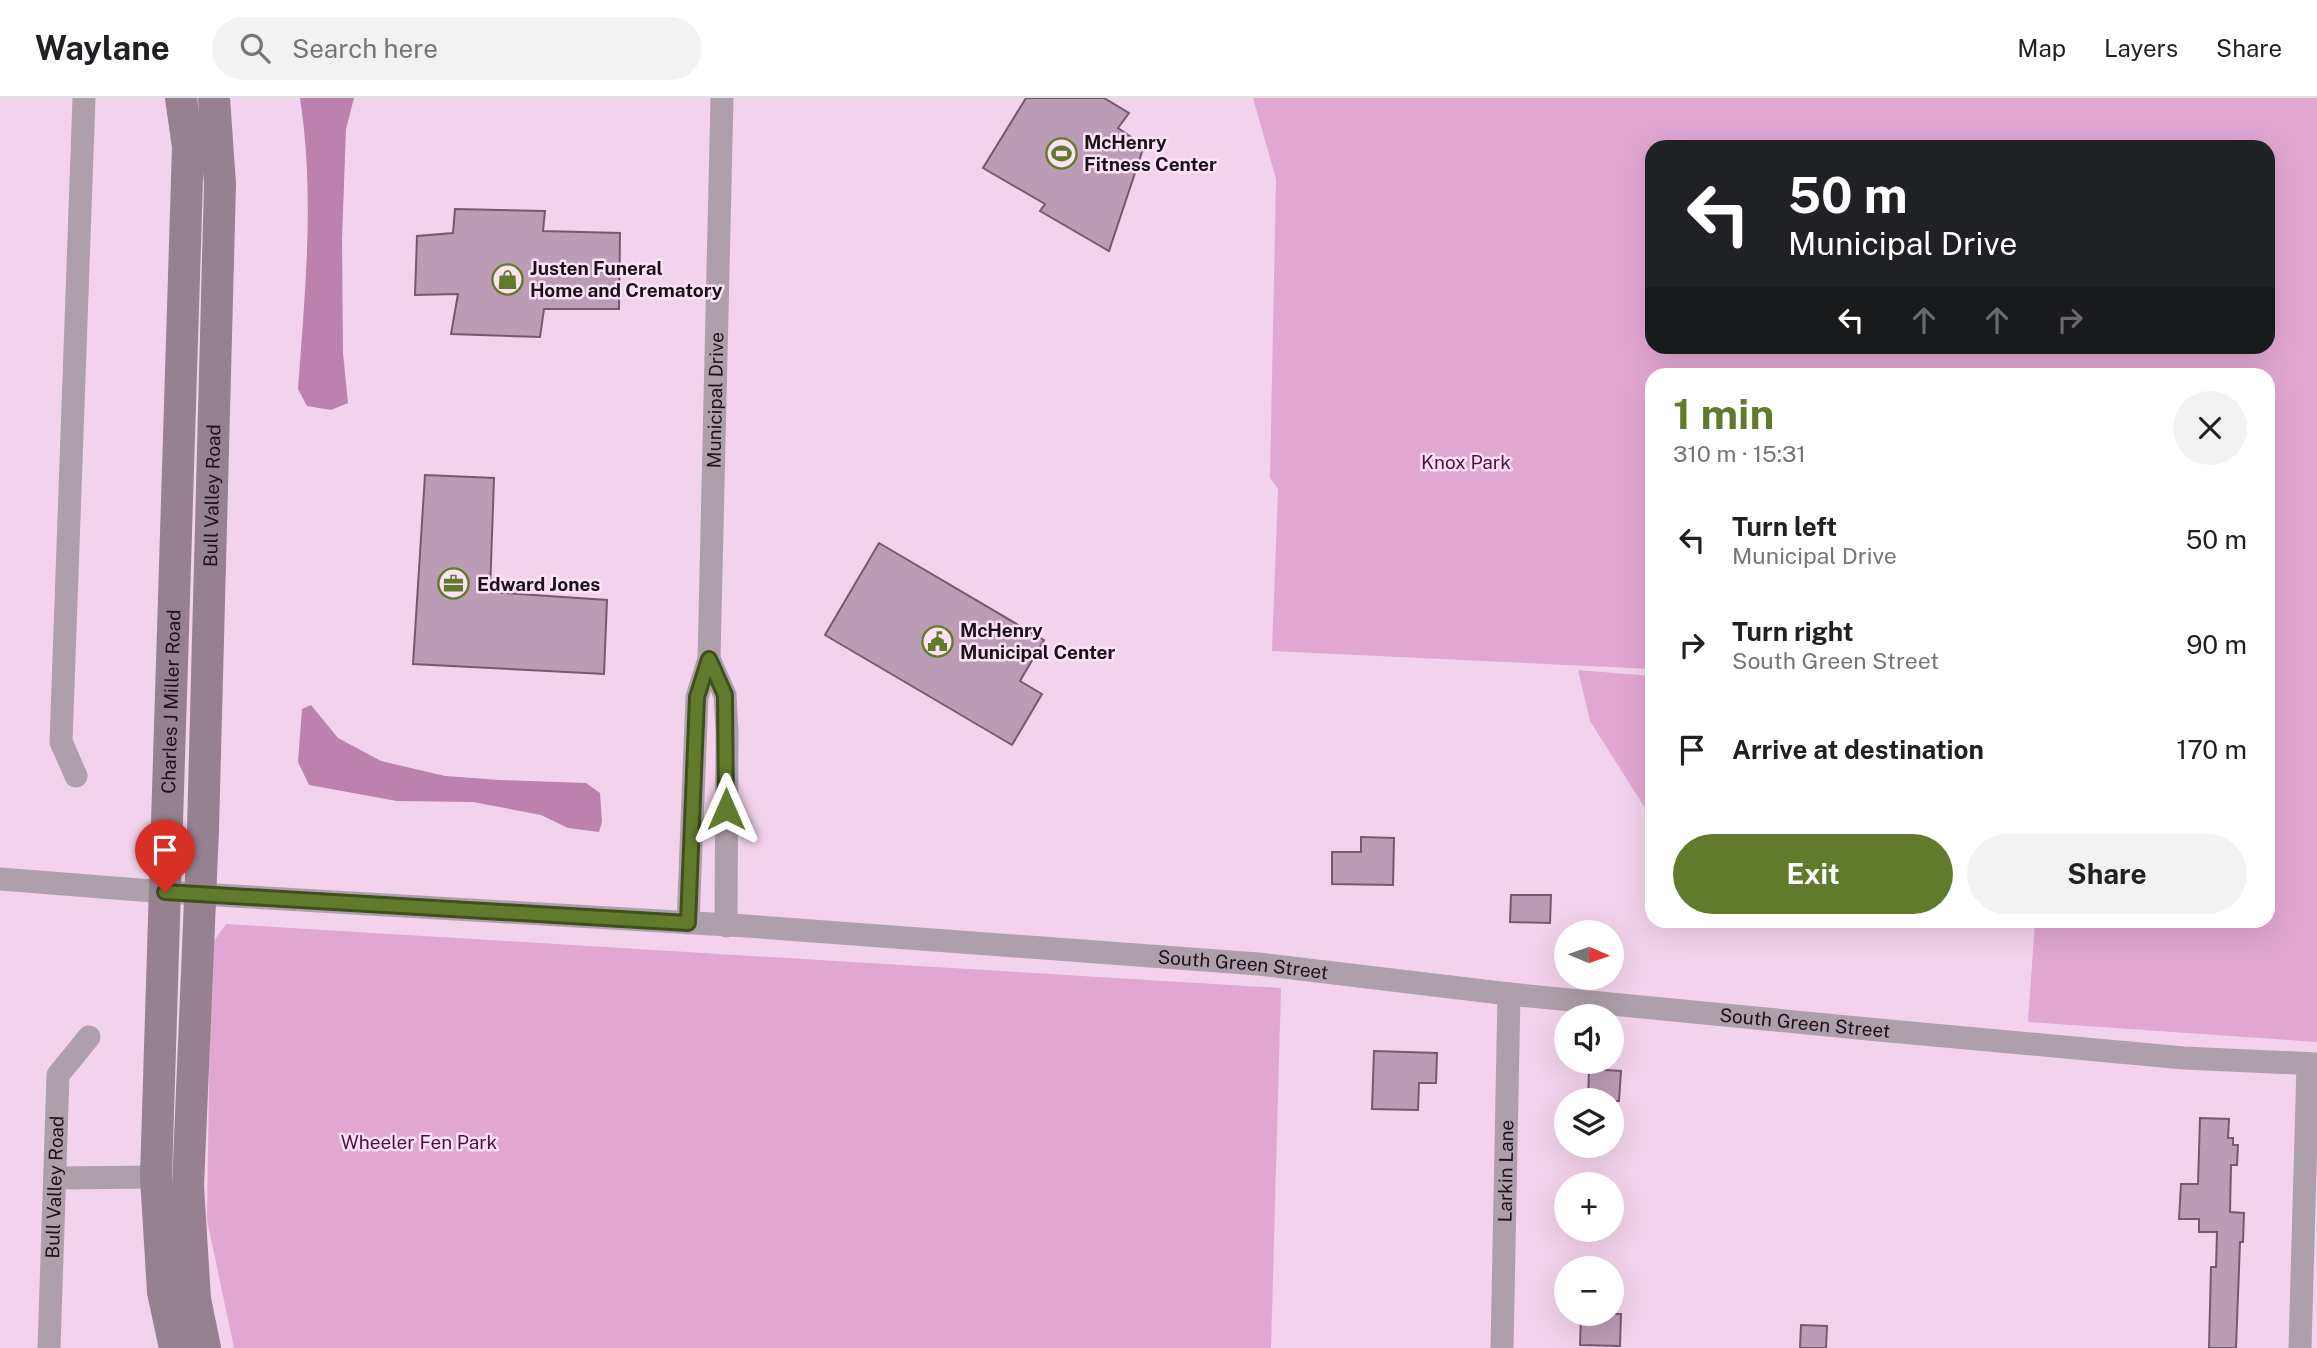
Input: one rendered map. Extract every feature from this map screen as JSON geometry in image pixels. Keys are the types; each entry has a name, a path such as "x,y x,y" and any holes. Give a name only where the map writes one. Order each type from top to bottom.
{"street":[{"path":"76,776 61,742 83,98"},
{"name":"Charles J Miller Road","path":"175,1348 163,1292 156,1177 188,147 181,98"},
{"name":"Bull Valley Road","path":"200,893 220,184 214,98"},
{"name":"Municipal Drive","path":"688,923 697,697 709,659 722,98"},
{"name":"Municipal Drive","path":"709,659 725,695 726,926"},
{"name":"South Green Street","path":"0,879 165,892 688,923 1258,964 1509,994 2184,1058 2313,1064"},
{"path":"200,893 188,1186 195,1299 205,1348"},
{"name":"Larkin Lane","path":"1502,1348 1509,994"},
{"name":"Bull Valley Road","path":"50,1348 58,1075 89,1037"},
{"path":"2300,1348 2313,1064"},
{"path":"55,1178 156,1177"}],"green space":[{"name":"Knox Park","path":"1253,98 2317,98 2317,1042 2028,1022 2035,928 2275,928 2275,368 1645,368 1645,669 1272,651 1278,489 1270,478 1276,179"},
{"path":"1578,670 1645,675 1645,808 1590,721"},
{"name":"Wheeler Fen Park","path":"226,924 1281,988 1271,1348 234,1348 207,1220 211,945"}],"shaded area":[{"path":"300,98 354,98 346,129 342,239 343,353 348,403 331,410 307,406 298,389 308,207 305,134"},
{"path":"311,705 338,738 381,761 445,776 586,783 600,793 602,822 599,832 568,828 541,815 473,802 397,801 309,785 298,762 302,709"}],"building":[{"path":"1026,98 1104,98 1129,113 1118,128 1144,146 1109,251 1040,211 1045,204 983,168"},
{"path":"455,209 545,211 543,231 620,233 619,309 544,309 540,337 451,334 458,294 415,295 417,236 453,233"},
{"path":"425,475 494,478 490,592 607,600 604,674 413,664"},
{"path":"879,543 1044,640 1020,681 1042,694 1012,745 825,635"},
{"path":"1361,837 1394,838 1393,885 1332,884 1332,852 1361,852"},
{"path":"1511,895 1551,895 1550,923 1510,922"},
{"path":"1374,1051 1437,1053 1436,1083 1419,1083 1418,1110 1372,1109"},
{"path":"1589,1074 1621,1074 1620,1088 1588,1088"},
{"path":"2200,1118 2229,1119 2228,1138 2233,1138 2233,1145 2238,1145 2237,1165 2231,1165 2230,1212 2244,1213 2243,1242 2240,1242 2236,1348 2209,1348 2211,1267 2216,1267 2217,1232 2199,1232 2199,1219 2179,1219 2181,1184 2198,1184"},
{"path":"1801,1325 1827,1326 1826,1348 1800,1348"},
{"path":"1581,1326 1621,1326 1620,1346 1580,1345"}],"place":[{"name":"McHenry Fitness Center","path":"1061,153"},
{"name":"Justen Funeral Home and Crematory","path":"507,279"},
{"name":"Edward Jones","path":"454,584"},
{"name":"McHenry Municipal Center","path":"937,641"}],"route":[{"path":"165,892 688,923 697,697 709,659 725,695 726,809"}]}
